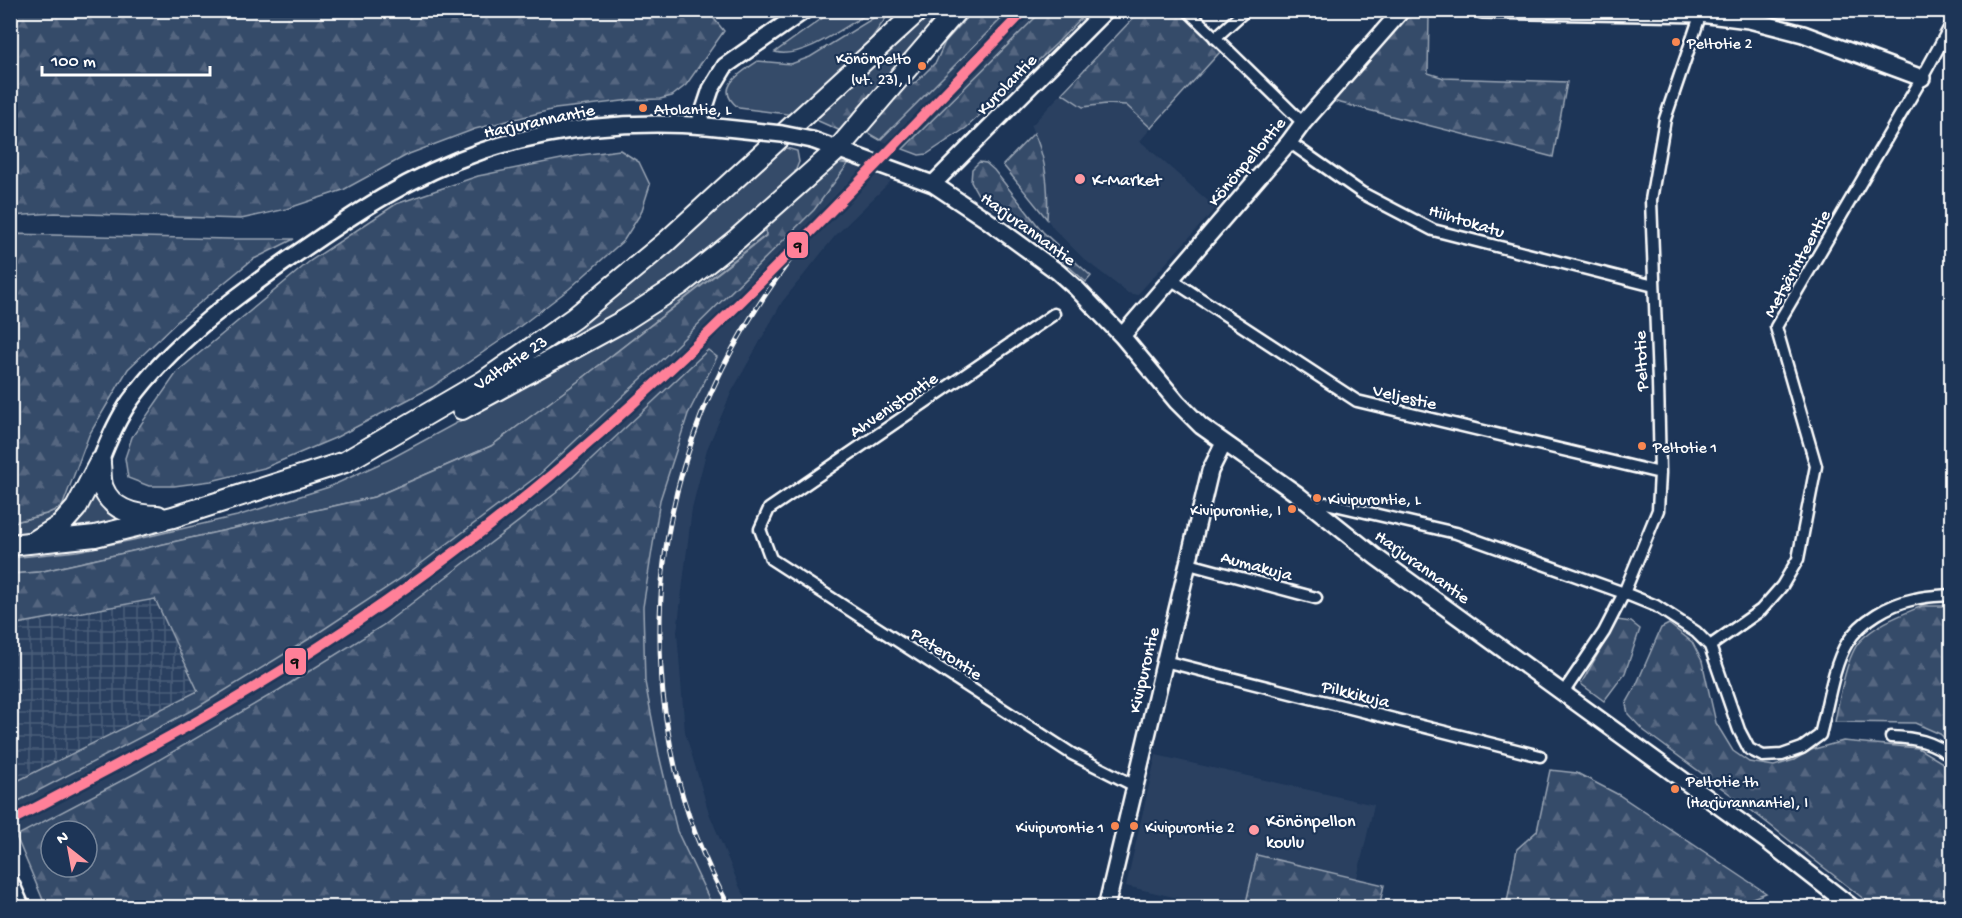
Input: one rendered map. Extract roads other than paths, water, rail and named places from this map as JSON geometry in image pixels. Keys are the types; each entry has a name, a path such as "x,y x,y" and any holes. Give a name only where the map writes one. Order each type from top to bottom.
{"highway":[{"name":"Valtatie 23","path":"10,545 95,536 173,516 345,462 484,381 574,318 666,242 919,10"},
{"path":"345,462 435,424 625,320 681,284 843,151 957,10"},
{"path":"100,462 102,486 110,500 117,506 124,511 145,516 173,516"},
{"path":"30,544 61,525 76,508 100,462"}],"street":[{"path":"703,125 711,89 725,66 805,10"},
{"name":"Kurolantie","path":"933,184 1106,10"},
{"path":"1187,10 1303,123"},
{"path":"1215,38 1246,10"},
{"name":"Könönpellontie","path":"1122,336 1402,10"},
{"path":"1482,10 1701,12 1749,20 1803,34 1922,78"},
{"name":"Peltotie","path":"1563,693 1604,632 1624,593 1658,510 1660,473 1651,200 1665,119 1701,12"},
{"name":"Metsärinteentie","path":"1710,646 1761,610 1782,586 1798,559 1816,466 1776,327 1952,23"},
{"name":"Harjurannantie","path":"100,462 111,433 130,402 160,364 197,329 260,279 346,219 386,193 432,171 483,151 531,138 614,125 703,125 782,134 812,140 933,184 1058,272 1122,336 1177,402 1201,426 1317,510 1376,557 1771,844 1853,908"},
{"name":"Hiihtokatu","path":"1289,142 1362,193 1433,230 1654,286"},
{"name":"Veljestie","path":"1172,280 1357,401 1660,473"},
{"name":"Ahvenistontie","path":"760,529 769,509 1054,314"},
{"name":"Kivipurontie","path":"1106,908 1210,471 1224,443"},
{"path":"1317,510 1326,503 1456,533 1656,606 1696,632 1710,646 1735,719 1749,750 1763,756 1782,755 1802,748 1820,735 1839,658 1847,641 1866,622 1884,610 1914,599 1952,595"},
{"name":"Paterontie","path":"760,529 771,559 1072,754 1135,786"},
{"name":"Aumakuja","path":"1189,564 1316,598"},
{"name":"Pilkkikuja","path":"1164,661 1540,756"},
{"path":"1891,737 1914,738 1928,742 1942,748 1952,756"},
{"path":"10,881 22,908"}],"railway":[{"path":"730,908 702,851 681,790 668,729 661,665 661,602 668,539 681,476 701,416 726,361 756,309 790,259 828,213"}],"place":[{"name":"Peltotie 2","path":"1676,42"},
{"name":"Könönpelto (vt. 23), I","path":"922,66"},
{"name":"Atolantie, L","path":"643,108"},
{"name":"K-Market","path":"1080,179"},
{"name":"Peltotie 1","path":"1642,446"},
{"name":"Kivipurontie, L","path":"1317,498"},
{"name":"Kivipurontie, I","path":"1292,509"},
{"name":"Peltotie th (Harjurannantie), I","path":"1675,789"},
{"name":"Kivipurontie 1","path":"1115,826"},
{"name":"Kivipurontie 2","path":"1134,826"},
{"name":"Könönpellon koulu","path":"1254,830"}]}
